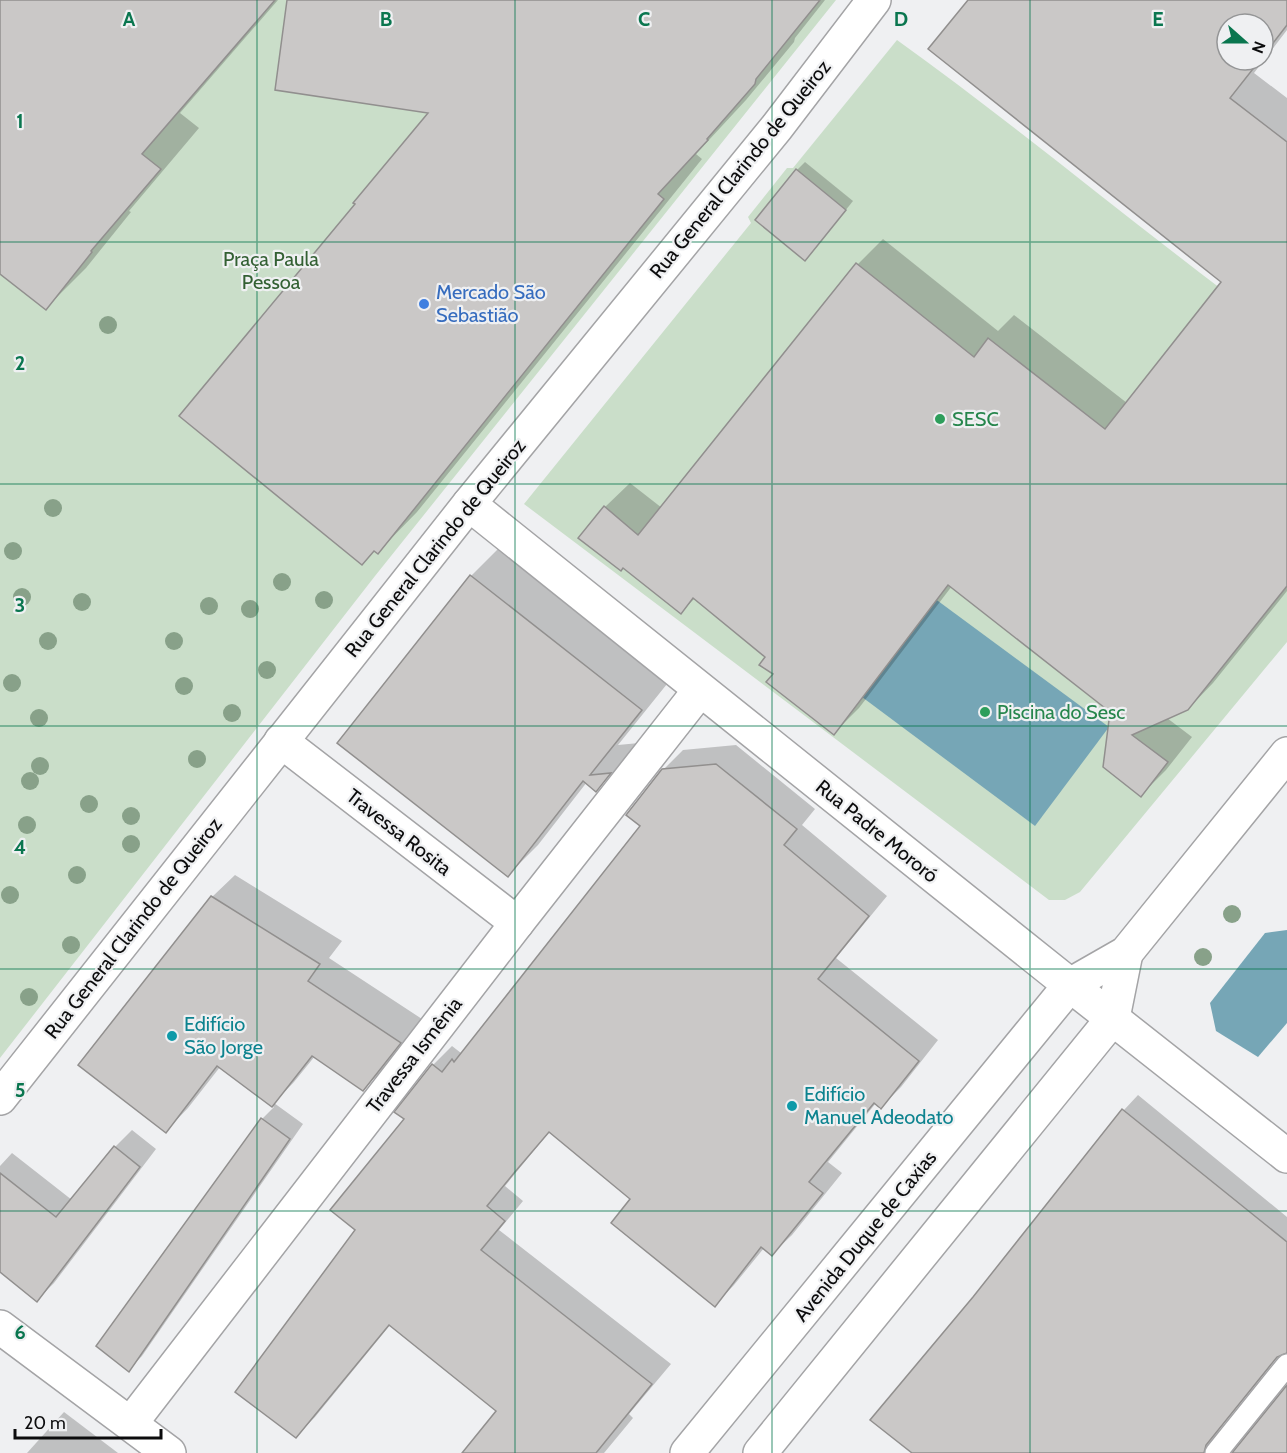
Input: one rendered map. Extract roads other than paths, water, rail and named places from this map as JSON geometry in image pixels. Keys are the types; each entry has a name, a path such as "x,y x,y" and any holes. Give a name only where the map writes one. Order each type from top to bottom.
{"street":[{"name":"Rua General Clarindo de Queiroz","path":"0,1098 469,504 777,127 874,0"},
{"name":"Rua Padre Mororó","path":"469,504 1287,1156"},
{"name":"Travessa Ismênia","path":"130,1423 700,690"},
{"name":"Travessa Rosita","path":"281,741 517,923"},
{"name":"Avenida Duque de Caxias","path":"687,1453 1070,985 1126,953 1287,754"},
{"name":"Avenida Duque de Caxias","path":"760,1453 1113,1018 1126,953"},
{"path":"0,1327 169,1453"}],"lane":[{"path":"1216,1453 1287,1365"}],"water":[{"name":"Piscina do Sesc","path":"934,598 1109,727 1035,826 862,697"},
{"path":"1287,930 1287,1023 1258,1057 1216,1031 1210,1003 1265,933"}],"place":[{"name":"Mercado São Sebastião","path":"424,304"},
{"name":"SESC","path":"940,419"},
{"name":"Piscina do Sesc","path":"985,712"},
{"name":"Edifício São Jorge","path":"172,1036"},
{"name":"Edifício Manuel Adeodato","path":"792,1106"}],"park label":[{"name":"Praça Paula Pessoa","path":"271,270"}]}
